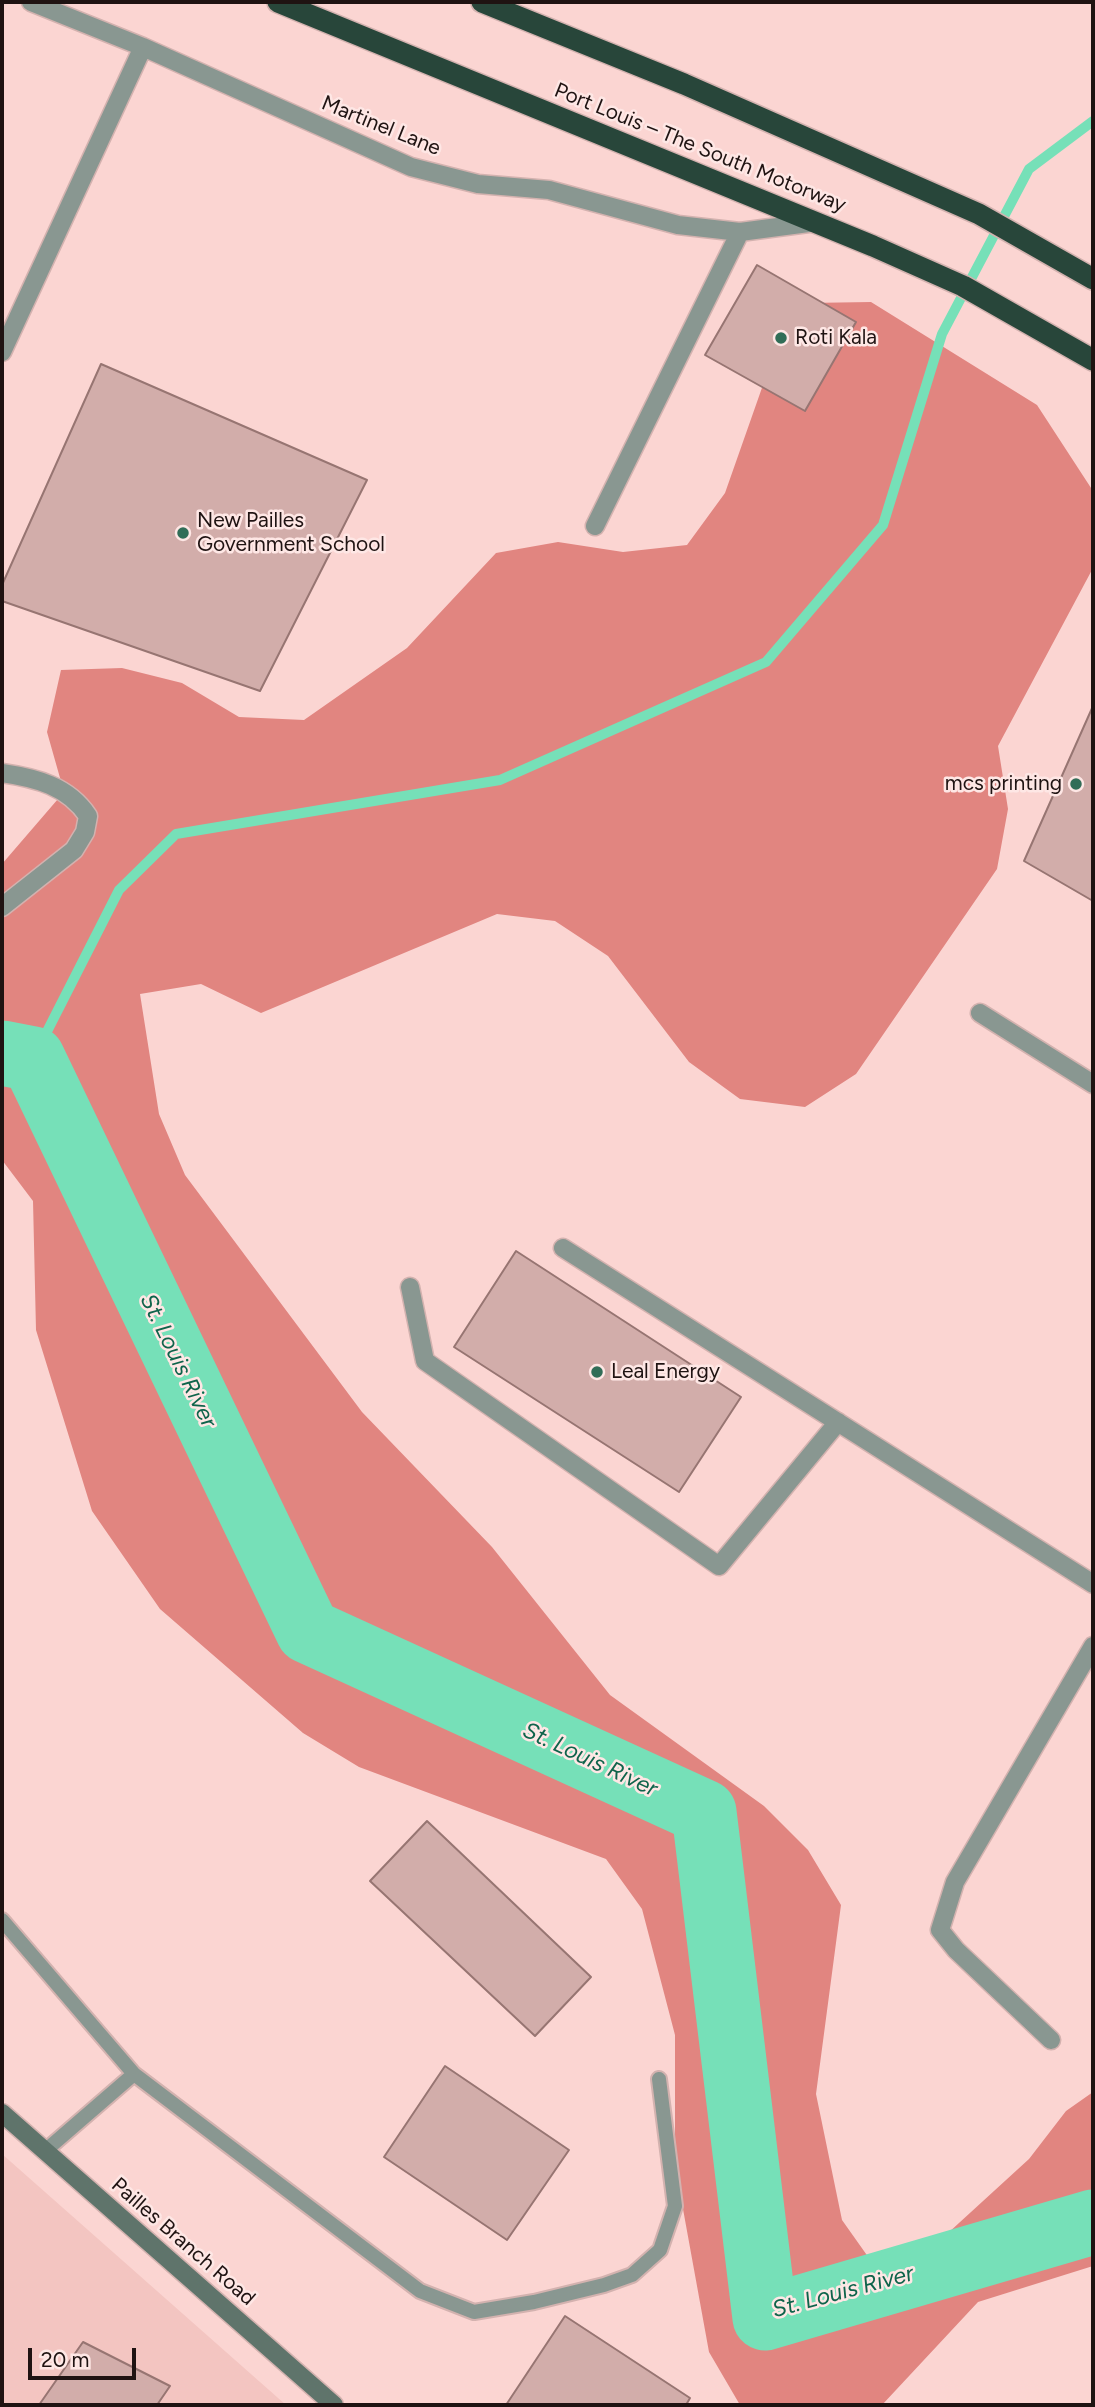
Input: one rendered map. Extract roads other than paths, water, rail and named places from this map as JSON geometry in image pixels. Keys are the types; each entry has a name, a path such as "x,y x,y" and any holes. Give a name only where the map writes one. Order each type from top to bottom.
{"highway":[{"name":"Port Louis – The South Motorway","path":"278,2 873,246 963,286 1093,360"},
{"path":"482,2 684,84 979,214 1086,275"}],"main road":[{"name":"Pailles Branch Road","path":"2,2113 334,2405"}],"street":[{"name":"Martinel Lane","path":"31,2 143,47 411,167 478,184 549,190 678,225 740,232 816,222"},
{"path":"2,352 143,47"},
{"path":"595,526 740,232"},
{"path":"2,773 55,786 77,800 88,816 85,832 74,850 2,907"},
{"path":"980,1013 1093,1084"},
{"path":"563,1248 1093,1584"},
{"path":"410,1287 425,1361 719,1566 838,1422"},
{"path":"1051,2040 956,1950 940,1930 955,1882 1093,1646"}],"lane":[{"path":"2,1920 134,2074 421,2291 474,2312 534,2302 604,2285 632,2275 660,2250 675,2206 659,2079"},
{"path":"45,2151 134,2074"}],"waterway":[{"path":"33,1059 119,890 176,834 500,780 766,662 883,525 942,334 1029,169 1093,121"},
{"name":"St. Louis River","path":"2,1053 33,1059 308,1631 704,1812 765,2318 1093,2222"}],"place":[{"name":"Roti Kala","path":"781,338"},
{"name":"New Pailles Government School","path":"183,533"},
{"name":"mcs printing","path":"1076,784"},
{"name":"Leal Energy","path":"597,1372"}]}
